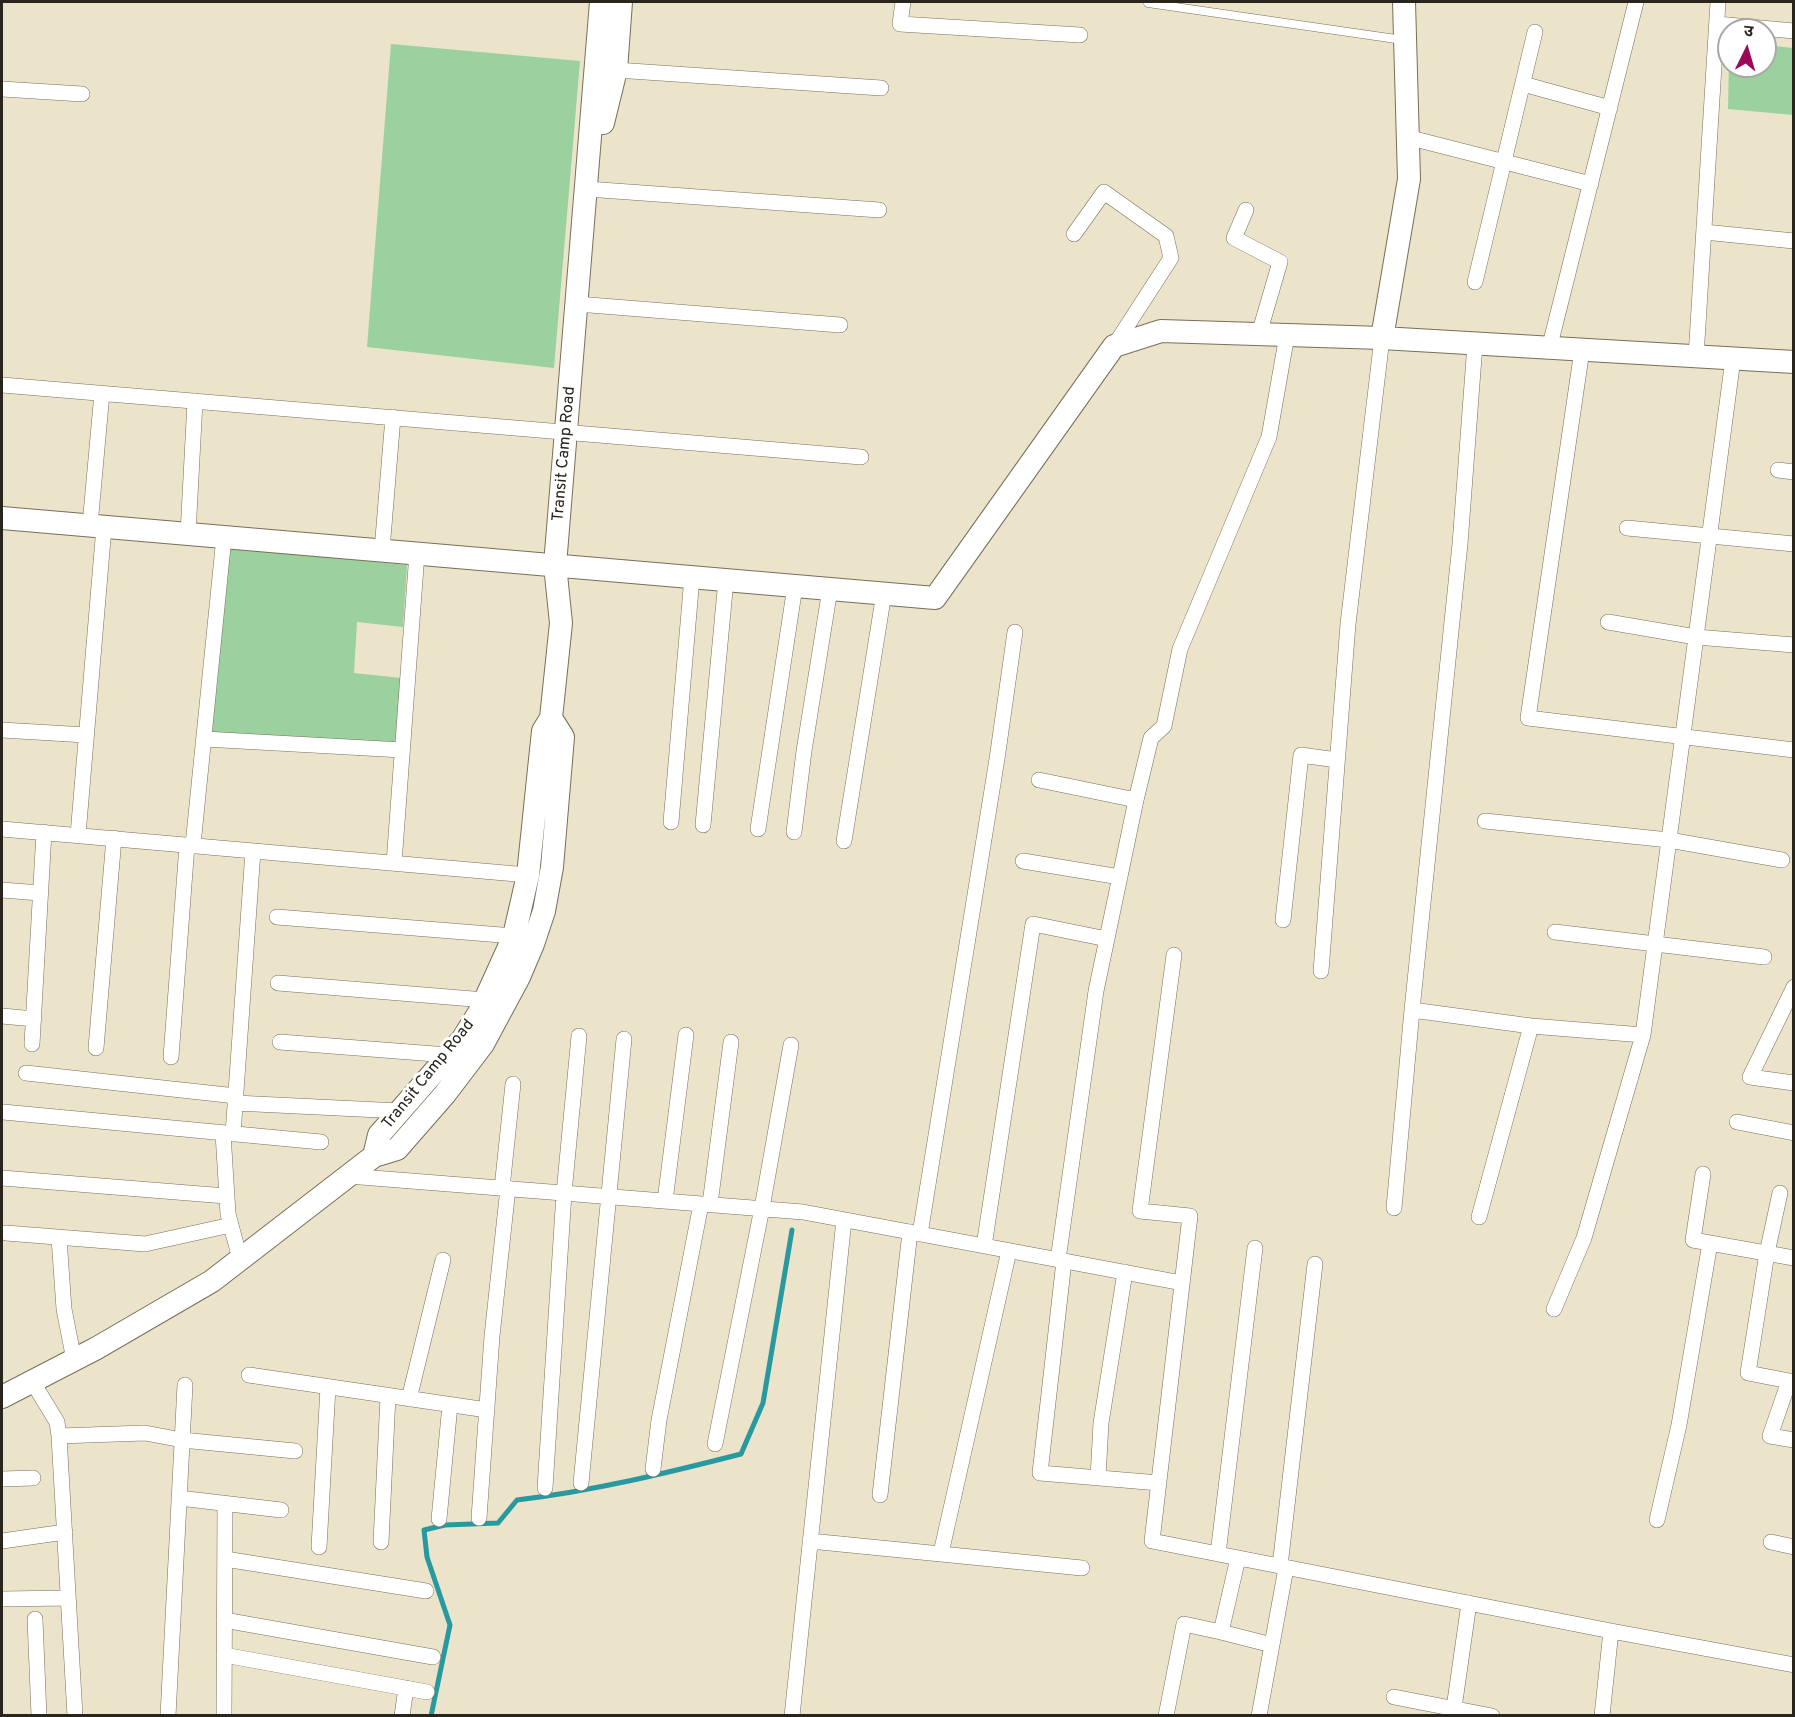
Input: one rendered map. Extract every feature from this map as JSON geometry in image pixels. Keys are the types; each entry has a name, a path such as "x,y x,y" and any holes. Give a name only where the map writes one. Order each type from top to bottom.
{"street":[{"name":"Transit Camp Road","path":"601,2 606,70"},
{"name":"Transit Camp Road","path":"374,1156 379,1135 462,1040 485,1000 514,936 533,886 543,731 551,718 561,623 555,565 587,189 606,70 621,2"},
{"path":"903,2 900,24 1080,35"},
{"path":"1321,971 1348,624 1382,338 1408,179 1404,2"},
{"path":"1550,349 1636,2"},
{"path":"1717,18 1718,2"},
{"path":"1696,357 1717,24"},
{"path":"1777,29 1794,31"},
{"path":"1475,282 1535,32"},
{"path":"606,70 881,88"},
{"path":"1523,84 1610,108"},
{"path":"2,89 82,94"},
{"path":"1407,137 1591,184"},
{"path":"587,189 879,210"},
{"path":"2,518 936,598 1114,345 1172,258 1166,236 1104,192 1074,234"},
{"path":"1246,210 1234,238 1280,262 1259,334"},
{"path":"1704,232 1794,241"},
{"path":"577,304 840,325"},
{"path":"1114,345 1161,331 1382,338 1794,362"},
{"path":"1159,1483 1040,1473 1061,1260 1096,991 1151,738 1164,726 1180,650 1269,437 1287,335"},
{"path":"1394,1208 1460,544 1475,344"},
{"path":"1582,350 1528,718 1794,750"},
{"path":"1554,1309 1584,1238 1643,1035 1733,359"},
{"path":"2,385 861,457"},
{"path":"78,835 86,735 102,393"},
{"path":"188,534 195,401"},
{"path":"382,550 393,417"},
{"path":"1778,470 1794,472"},
{"path":"1627,528 1794,544"},
{"path":"171,1057 190,845 204,739 224,537"},
{"path":"394,863 417,553"},
{"path":"671,822 692,577"},
{"path":"703,825 726,580"},
{"path":"758,830 795,586"},
{"path":"794,832 804,751 830,589"},
{"path":"844,841 884,593"},
{"path":"1608,622 1696,637 1794,645"},
{"path":"880,1495 915,1233 996,770 1015,632"},
{"path":"2,730 86,735"},
{"path":"204,739 402,750"},
{"path":"1283,920 1301,754 1337,760"},
{"path":"1040,780 1136,800"},
{"path":"1485,821 1669,840 1782,860"},
{"path":"2,829 394,863 533,886"},
{"path":"32,1044 44,832"},
{"path":"96,1048 114,838"},
{"path":"240,1259 228,1215 226,1196 228,1134 236,1099 253,851"},
{"path":"1023,861 1120,877"},
{"name":"Transit Camp Road","path":"2,1397 74,1360 212,1281 374,1156 398,1149 445,1094 483,1044 519,977 544,911 533,886"},
{"path":"2,890 40,893"},
{"path":"277,917 514,936"},
{"path":"984,1246 1033,924 1107,939"},
{"path":"1555,932 1764,957"},
{"path":"1174,955 1140,1211 1190,1216 1152,1541 1794,1665"},
{"path":"278,983 485,1000"},
{"path":"1794,987 1788,1012 1750,1077 1794,1083"},
{"path":"1412,1010 1531,1026 1643,1035"},
{"path":"2,1016 34,1019"},
{"path":"1479,1217 1531,1026"},
{"path":"665,1201 686,1035"},
{"path":"544,1488 564,1193 579,1036"},
{"path":"581,1483 624,1039"},
{"path":"279,1042 448,1055"},
{"path":"653,1469 658,1420 705,1204 731,1042"},
{"path":"715,1444 762,1208 791,1045"},
{"path":"26,1073 236,1099 400,1111"},
{"path":"479,1518 513,1084"},
{"path":"3,1112 321,1142"},
{"path":"1737,1122 1794,1133"},
{"path":"1703,1174 1693,1240 1794,1258"},
{"path":"348,1176 803,1212 1182,1283"},
{"path":"2,1178 226,1196"},
{"path":"1780,1193 1767,1253 1748,1374 1791,1381 1770,1436 1794,1440"},
{"path":"792,1716 844,1220"},
{"path":"6,1233 145,1244 231,1226"},
{"path":"59,1238 64,1309 74,1360"},
{"path":"1657,1520 1679,1425 1710,1243"},
{"path":"1218,1554 1255,1248"},
{"path":"941,1553 1009,1251"},
{"path":"409,1399 443,1260"},
{"path":"1259,1716 1283,1567 1316,1264"},
{"path":"1098,1478 1101,1423 1125,1272"},
{"path":"249,1375 487,1410"},
{"path":"32,1381 57,1422 59,1436 75,1716"},
{"path":"168,1716 185,1385"},
{"path":"320,1547 328,1387"},
{"path":"381,1542 388,1396"},
{"path":"439,1519 450,1405"},
{"path":"59,1436 146,1433 182,1440 294,1452"},
{"path":"2,1479 33,1478"},
{"path":"179,1498 281,1510"},
{"path":"224,1716 225,1504"},
{"path":"2,1541 65,1532"},
{"path":"810,1541 1082,1568"},
{"path":"1771,1542 1794,1547"},
{"path":"1221,1632 1238,1558"},
{"path":"225,1559 426,1591"},
{"path":"2,1599 68,1598"},
{"path":"1454,1708 1469,1603"},
{"path":"35,1619 39,1716"},
{"path":"224,1620 433,1657"},
{"path":"1166,1716 1184,1624 1272,1645"},
{"path":"1602,1716 1611,1631"},
{"path":"224,1655 427,1692"},
{"path":"402,1716 406,1688"},
{"path":"1394,1697 1422,1709 1454,1708 1491,1716"}],"lane":[{"path":"1148,3 1405,40"}],"green space":[{"path":"391,44 580,61 554,368 367,347"},
{"path":"1777,46 1793,48 1793,115 1728,109 1729,78 1777,78"},
{"path":"228,547 407,565 403,627 357,622 354,673 401,678 395,746 212,733"}],"waterway":[{"path":"431,1716 450,1625 427,1557 424,1530 445,1525 498,1523 517,1500 658,1475 741,1454 763,1403 792,1230"}]}
